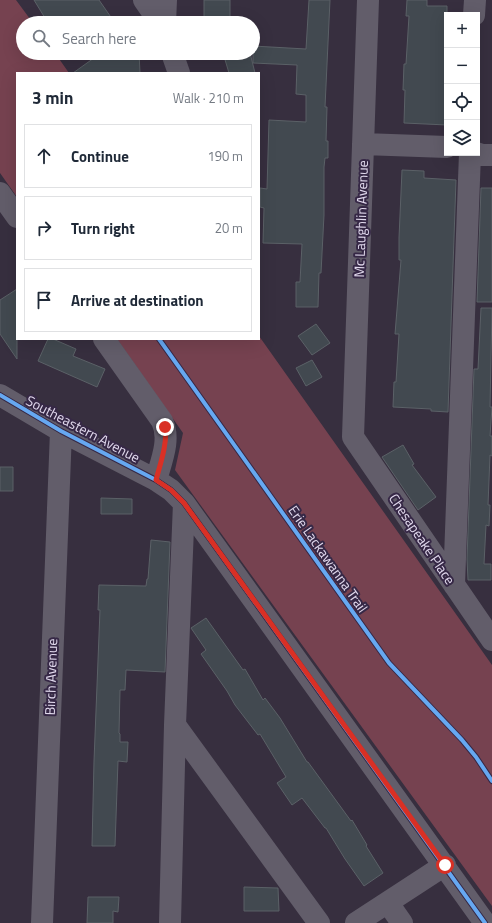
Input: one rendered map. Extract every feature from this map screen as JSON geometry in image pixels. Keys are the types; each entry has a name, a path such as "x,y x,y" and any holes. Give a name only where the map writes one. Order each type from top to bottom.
{"street":[{"path":"144,0 155,16"},
{"path":"165,16 166,0"},
{"name":"Mc Laughlin Avenue","path":"353,437 368,0"},
{"path":"474,12 475,0"},
{"path":"174,60 179,72"},
{"path":"363,144 444,147"},
{"path":"480,154 492,155"},
{"path":"454,585 470,156"},
{"path":"0,193 16,216"},
{"path":"105,340 165,427 166,440 156,480"},
{"name":"Southeastern Avenue","path":"0,395 60,431 156,480 171,490 184,503 445,865 485,923"},
{"name":"Birch Avenue","path":"42,923 60,431"},
{"name":"Chesapeake Place","path":"353,437 492,640"},
{"path":"170,923 175,725 184,503"},
{"path":"175,725 319,923"},
{"path":"356,923 445,865"},
{"path":"388,903 402,923"}],"shaded area":[{"path":"0,0 16,0 28,16 16,16 16,60 60,60 68,72 16,72 16,196 0,173"},
{"path":"260,337 492,665 492,906 175,470 183,433 118,340 260,340"}],"building":[{"path":"34,0 99,0 110,16 44,16"},
{"path":"204,0 230,0 230,16 204,16"},
{"path":"309,0 330,0 325,107 327,107 326,141 328,141 328,158 325,158 324,167 324,215 321,273 319,273 318,307 296,307 296,282 300,282 302,244 263,243 264,208 260,207 260,188 267,189 269,120 306,122 306,95 296,94 297,65 253,63 253,60 260,60 260,46 306,49"},
{"path":"407,0 427,0 427,6 447,6 447,12 444,12 444,125 404,123 404,64 406,64 409,16 406,16"},
{"path":"91,60 139,60 140,72 74,72"},
{"path":"225,60 252,60 255,72 229,72"},
{"path":"402,170 424,171 424,178 456,180 448,412 431,411 431,409 393,407 399,334 395,334 401,260 399,260 399,238"},
{"path":"481,188 492,188 492,302 477,302"},
{"path":"16,290 17,359 0,334 0,300"},
{"path":"481,308 492,308 490,407 492,407 490,436 492,436 492,456 490,455 488,505 490,505 489,526 486,525 484,564 491,564 491,580 468,580 467,559 474,369 478,369"},
{"path":"316,324 330,343 312,355 298,336"},
{"path":"48,340 55,340 76,349 73,356 105,369 97,387 38,361"},
{"path":"312,360 322,377 306,386 296,368"},
{"path":"403,445 414,464 412,465 436,497 418,510 382,457"},
{"path":"0,467 13,467 13,491 0,491"},
{"path":"101,498 132,499 132,514 101,514"},
{"path":"151,540 170,542 165,672 126,670 125,690 120,690 119,733 120,742 128,742 127,762 118,761 115,846 92,846 100,610 98,610 99,585 146,586 148,579"},
{"path":"206,618 243,670 245,669 263,700 265,698 280,718 307,762 351,821 352,820 367,845 366,846 383,873 364,886 326,828 302,798 292,805 277,783 286,777 260,734 258,735 235,705 201,654 206,650 191,628"},
{"path":"244,887 278,888 279,911 244,911"},
{"path":"88,897 119,897 118,912 113,911 113,923 87,923"}],"cycle path":[{"name":"Erie Lackawanna Trail","path":"160,340 389,663 462,740 476,757 492,781"},
{"path":"0,395 61,431 156,480 171,490 184,503 485,923"}],"route":[{"path":"165,427 166,440 156,480 171,490 184,503 445,865"}]}
